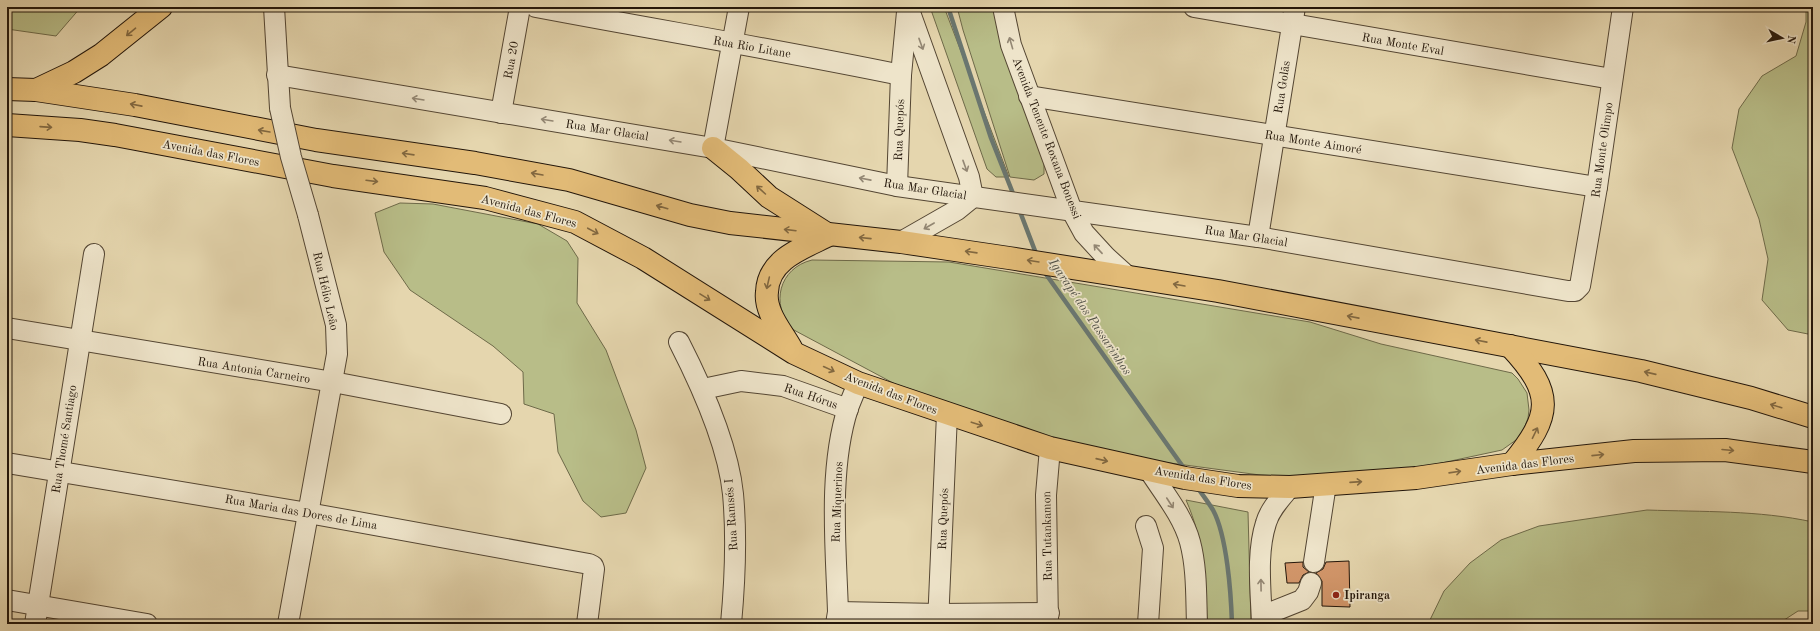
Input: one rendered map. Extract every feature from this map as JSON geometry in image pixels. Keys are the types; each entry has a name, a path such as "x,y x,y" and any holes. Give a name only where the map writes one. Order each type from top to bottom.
{"main road":[{"path":"36,90 74,72 101,55 161,7"},
{"path":"7,89 36,90 135,105 316,140 475,163 569,180 690,215 730,223 900,242 1127,276 1641,370 1737,394 1813,417"},
{"name":"Avenida das Flores","path":"7,125 80,130 115,135 333,176 485,198 575,222 643,258 794,353 858,383 1050,448 1185,478 1238,486 1290,487 1416,478 1512,464 1634,451 1725,450 1813,462"},
{"path":"713,148 769,197 829,234"},
{"path":"794,353 770,312 766,298 767,281 777,264 792,253 829,234"},
{"path":"1510,346 1536,377 1543,402 1543,411 1531,441 1512,464"}],"street":[{"name":"Rua Hélio Leão","path":"274,7 276,75 280,108 291,157 308,214 336,325 337,354 288,624"},
{"name":"Rua 20","path":"502,113 520,7"},
{"name":"Rua Rio Litane","path":"536,7 732,44 818,58 901,75"},
{"path":"713,148 739,7"},
{"path":"901,75 908,7"},
{"path":"900,242 957,210 973,197 969,177 908,7"},
{"name":"Avenida Tenente Roxana Bonessi","path":"1003,7 1011,45 1072,211 1084,233 1106,257 1127,276"},
{"name":"Rua Monte Eval","path":"1194,7 1293,16 1612,79"},
{"name":"Rua Monte Olimpo","path":"1575,291 1580,286 1597,187 1623,7"},
{"name":"Rua Golãs","path":"1258,237 1293,16"},
{"name":"Rua Mar Glacial","path":"276,75 713,148 897,186 1258,237 1568,292 1575,291"},
{"name":"Rua Quepós","path":"897,186 901,75"},
{"name":"Rua Monte Aimoré","path":"1030,96 1597,187"},
{"name":"Rua Thomé Santiago","path":"36,615 94,254"},
{"name":"Rua Antonia Carneiro","path":"7,328 80,342 333,382 501,414"},
{"name":"Rua Ramsés I","path":"680,342 703,389 726,461 732,493 735,582 731,624"},
{"name":"Rua Hórus","path":"703,389 741,381 783,386 848,409"},
{"name":"Rua Miquerinos","path":"837,618 835,500 837,471 848,409 858,383"},
{"name":"Rua Quepós","path":"939,619 947,414"},
{"name":"Rua Tutankamon","path":"1048,619 1046,495 1050,448"},
{"name":"Rua Maria das Dores de Lima","path":"7,463 308,513 593,566 587,624"},
{"path":"1149,470 1181,520 1190,541 1195,567 1197,624"},
{"path":"1314,562 1326,484"},
{"path":"1290,487 1270,512 1265,523 1261,556 1262,620 1302,600 1308,592 1311,583"},
{"path":"1146,526 1153,548 1148,624"},
{"path":"7,600 36,615 147,624"},
{"path":"837,618 1048,619"}],"green space":[{"path":"7,7 81,7 56,36 7,29"},
{"path":"930,7 944,7 1009,177 996,177 987,169"},
{"path":"957,7 993,7 1044,160 1044,174 1034,180 1010,177"},
{"path":"1806,7 1813,7 1813,335 1788,330 1762,300 1768,259 1759,219 1732,148 1739,109 1762,76 1796,56 1806,22"},
{"path":"400,203 433,204 538,224 567,241 578,258 577,303 606,350 636,430 646,468 626,513 601,517 583,501 558,452 554,414 524,404 523,372 493,346 410,290 384,252 375,213"},
{"path":"812,260 949,262 1310,322 1381,344 1512,373 1527,393 1529,410 1528,418 1522,434 1502,450 1409,470 1297,477 1260,475 1155,461 1053,438 934,399 895,384 792,329 785,319 781,309 781,288 785,279 792,271 801,264"},
{"path":"1186,500 1248,512 1251,624 1207,624 1203,561 1197,530"},
{"path":"1647,510 1751,513 1813,522 1813,611 1798,611 1778,624 1428,624 1444,591 1470,563 1501,540 1539,526"}],"building":[{"name":"Ipiranga","path":"1349,561 1350,607 1322,606 1322,581 1316,573 1323,569 1326,562"},
{"path":"1303,562 1303,567 1309,572 1303,575 1299,583 1287,583 1285,563"}],"waterway":[{"name":"Igarapé dos Passarinhos","path":"948,7 991,138 1014,196"},
{"name":"Igarapé dos Passarinhos","path":"1019,209 1037,256"},
{"name":"Igarapé dos Passarinhos","path":"1043,270 1186,471"},
{"name":"Igarapé dos Passarinhos","path":"1197,487 1213,510 1222,534 1231,597 1232,624"}],"place":[{"name":"Ipiranga","path":"1336,595"}]}
